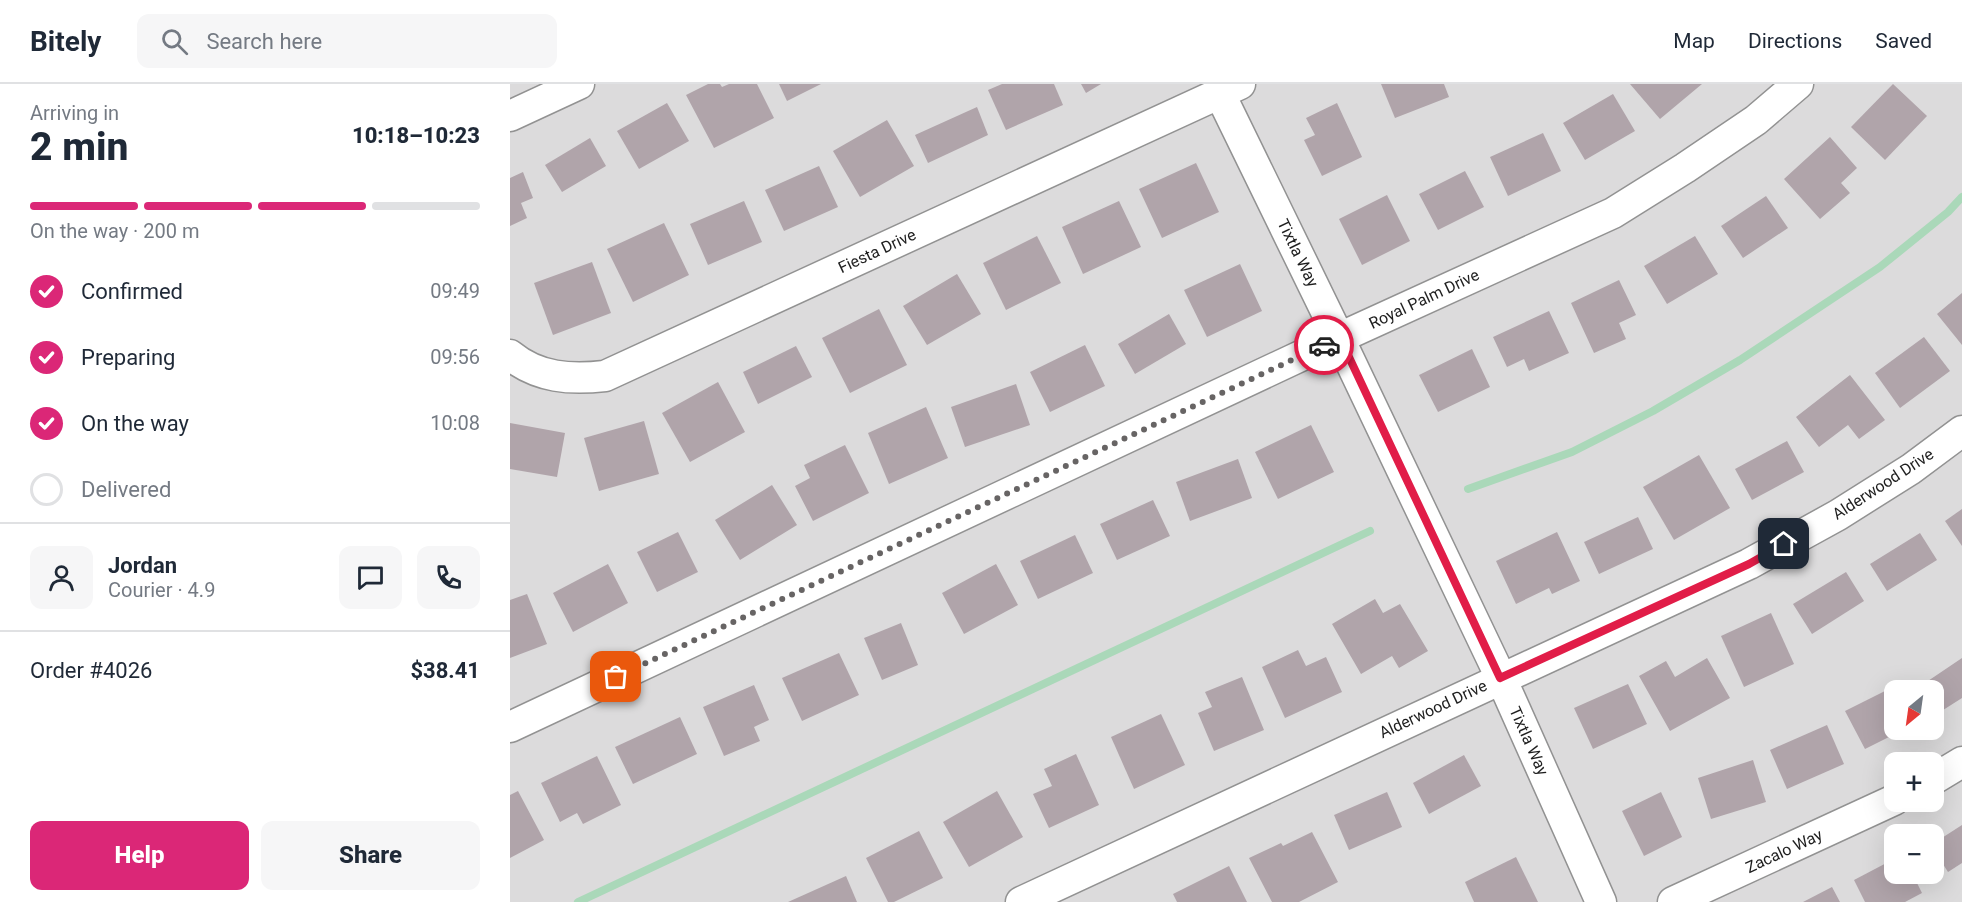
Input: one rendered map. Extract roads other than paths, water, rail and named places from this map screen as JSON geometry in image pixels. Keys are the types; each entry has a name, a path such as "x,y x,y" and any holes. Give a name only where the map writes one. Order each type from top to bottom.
{"street":[{"path":"510,116 579,84"},
{"name":"Royal Palm Drive","path":"510,727 1340,338 1613,213 1756,120 1798,84"},
{"name":"Tixtla Way","path":"1230,89 1340,338 1500,678 1601,902"},
{"name":"Fiesta Drive","path":"510,355 536,371 556,377 579,379 605,376 1230,89"},
{"name":"Alderwood Drive","path":"1021,902 1749,564 1838,515 1911,469 1962,431"},
{"path":"1944,773 1962,762"},
{"name":"Zacalo Way","path":"1673,902 1884,805"}],"waterway":[{"path":"1468,489 1572,452 1653,411 1740,360 1880,267 1948,212 1962,197"},
{"path":"578,902 1370,531"}]}
